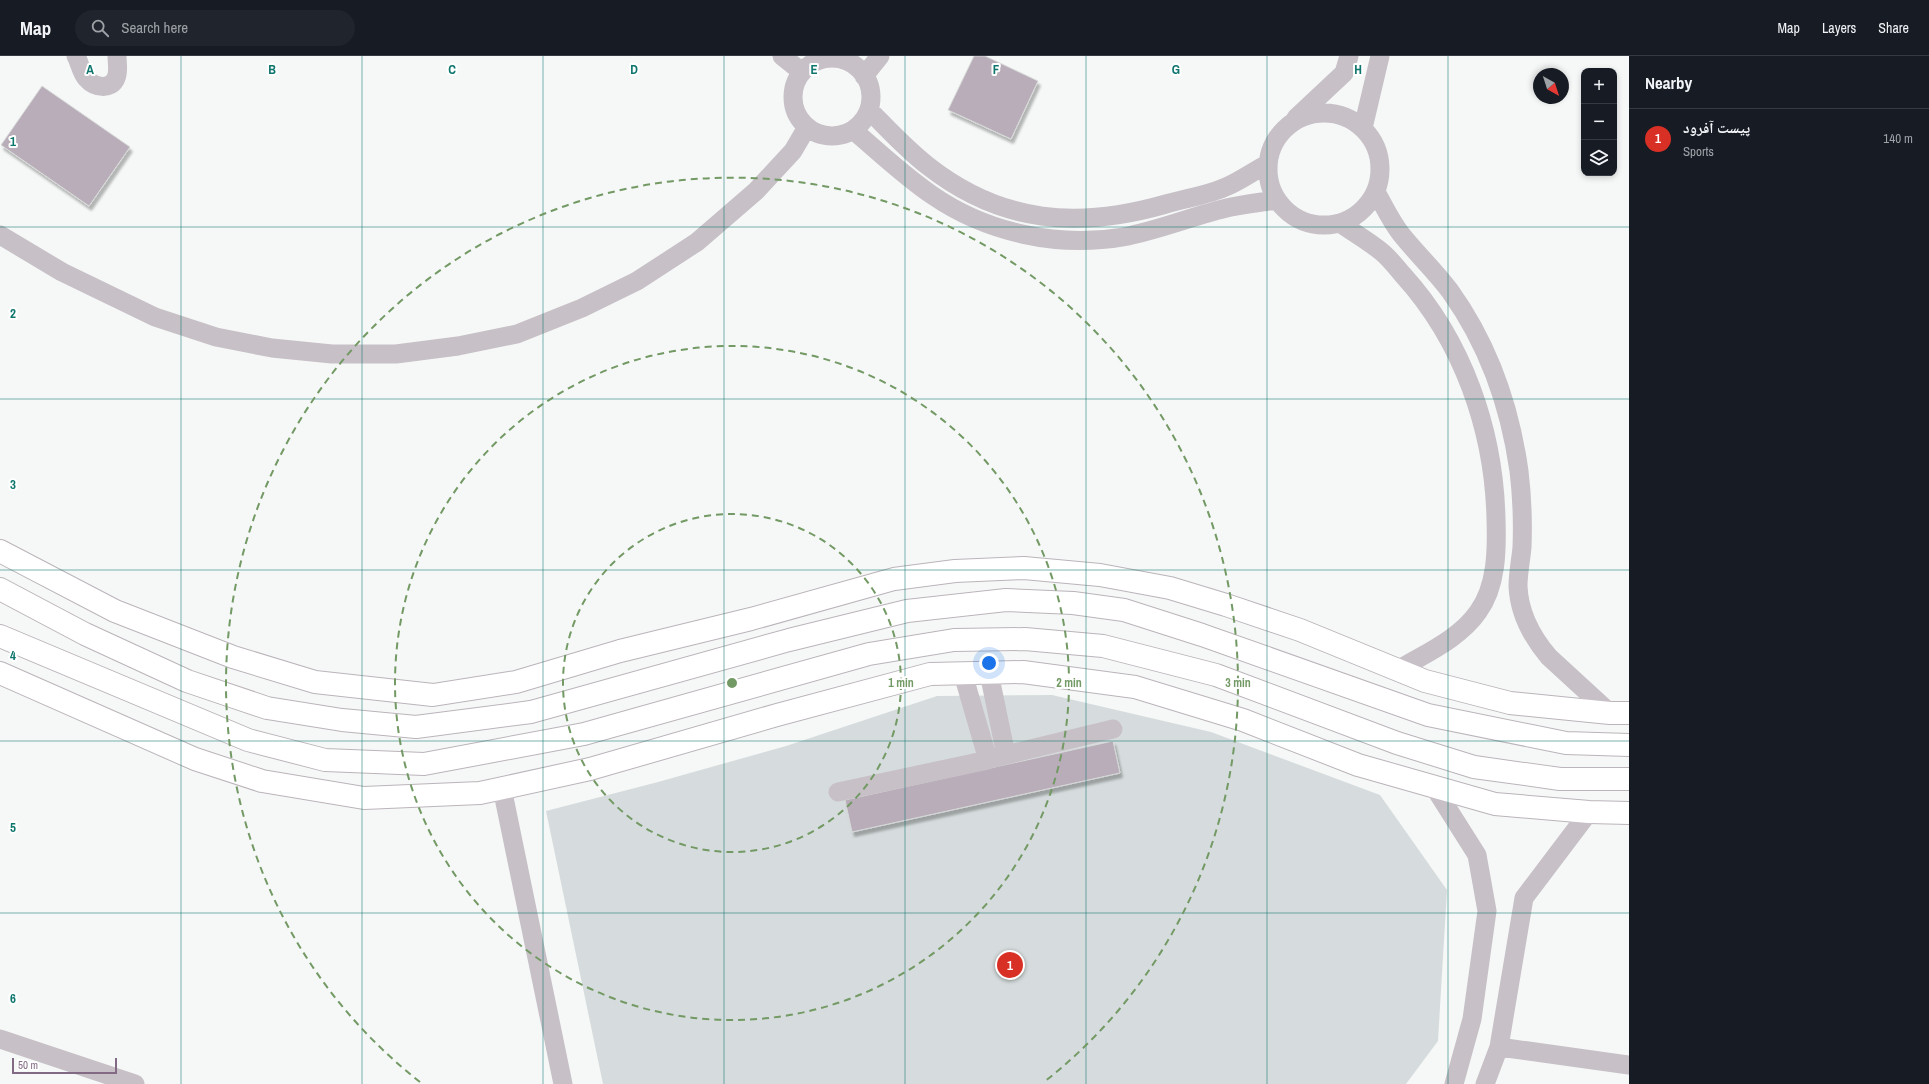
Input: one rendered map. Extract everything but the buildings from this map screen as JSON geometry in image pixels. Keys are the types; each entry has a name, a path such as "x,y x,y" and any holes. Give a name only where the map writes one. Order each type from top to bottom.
{"main road":[{"path":"0,551 115,611 233,657 315,682 433,695 516,682 620,651 751,619 894,579 955,571 1024,568 1100,575 1170,588 1300,630 1425,681 1510,703 1620,713"},
{"path":"0,589 85,634 187,682 267,708 342,720 379,724 416,727 531,712 789,640 907,611 1006,600 1073,603 1124,610 1202,635 1428,715 1566,743 1629,745"},
{"path":"0,636 248,740 326,760 424,764 584,734 869,654 954,640 1026,640 1103,646 1216,675 1397,743 1474,767 1560,779 1629,779"},
{"path":"0,673 196,759 262,781 364,798 480,793 590,769 776,715 930,674 1023,672 1135,687 1243,720 1358,765 1495,804 1589,812 1629,813"}],"street":[{"path":"76,56 88,80 103,87 112,83 116,77 117,56"},
{"path":"782,56 802,72"},
{"path":"857,65 868,83 871,96 869,110 862,122 853,130 830,136 818,133 807,127 799,118 794,107 793,95 796,83 802,72 812,64 825,59 838,59 857,65 880,56"},
{"path":"1288,126 1302,117 1318,113 1334,114 1350,119 1364,128 1372,139 1379,158 1380,179 1376,192 1361,212 1340,224 1326,226 1304,222 1285,211 1276,200 1268,182 1267,164 1271,149 1278,136 1288,126 1344,73 1349,56"},
{"path":"1364,128 1380,56"},
{"path":"869,110 899,141 944,178 980,198 1006,208 1040,216 1081,219 1119,216 1138,212 1227,186 1267,164"},
{"path":"0,235 62,272 155,317 216,337 272,348 332,354 396,354 458,346 517,334 582,308 637,281 697,242 756,191 793,151 807,127"},
{"path":"853,130 915,182 952,207 992,226 1036,237 1081,240 1122,237 1143,233 1231,207 1276,200"},
{"path":"1376,192 1401,233 1435,271 1466,316 1500,389 1508,416 1519,472 1522,529 1518,585 1520,599 1528,625 1541,647 1549,657 1620,713"},
{"path":"1340,224 1383,253 1414,287 1443,329 1455,351 1475,398 1493,476 1496,529 1495,556 1492,582 1484,602 1479,612 1463,630 1398,670"},
{"path":"990,673 1006,755"},
{"path":"963,674 988,760"},
{"path":"838,792 988,760 1113,729"},
{"path":"1434,786 1477,855 1487,911 1472,1019 1454,1084"},
{"path":"502,788 563,1084"},
{"path":"1485,1084 1498,1047 1524,898 1589,812"},
{"path":"0,1039 135,1084"},
{"path":"1498,1047 1629,1065"}],"shaded area":[{"path":"1052,695 1211,732 1380,795 1447,890 1438,1041 1406,1084 603,1084 546,811 658,782 786,746 937,696"}],"place":[{"name":"پیست آفرود","path":"1010,965"}]}
